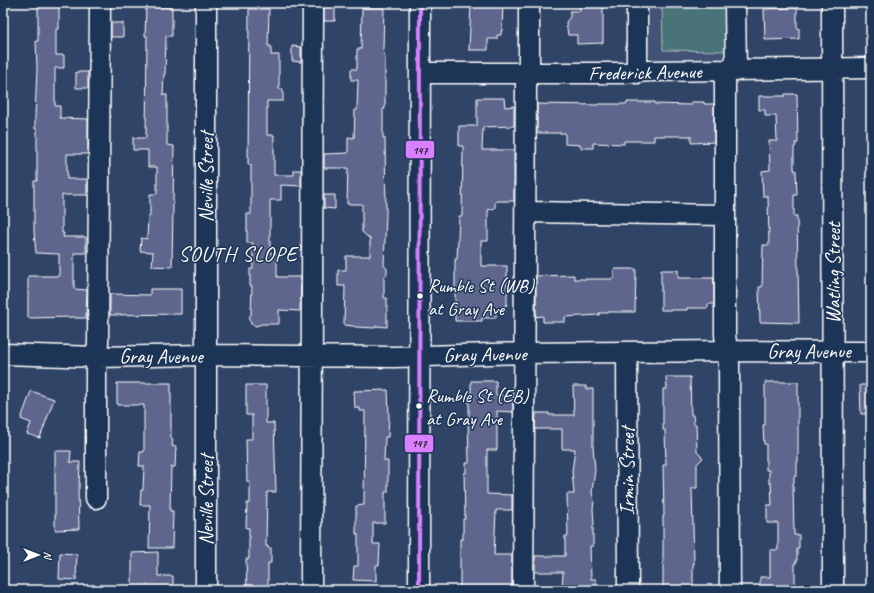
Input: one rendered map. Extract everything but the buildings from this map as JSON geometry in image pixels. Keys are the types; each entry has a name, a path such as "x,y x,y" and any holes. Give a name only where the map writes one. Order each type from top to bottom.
{"street":[{"path":"96,498 100,3"},
{"name":"Neville Street","path":"206,3 206,590"},
{"path":"311,590 313,356 313,3"},
{"path":"419,590 420,3"},
{"path":"523,590 526,83 529,62 529,3"},
{"path":"637,3 637,73"},
{"path":"730,590 728,364 725,335 725,215 735,3"},
{"name":"Watling Street","path":"832,3 834,590"},
{"name":"Frederick Avenue","path":"420,73 637,73 650,71 871,68"},
{"path":"526,212 725,215"},
{"name":"Gray Avenue","path":"3,354 97,356 419,356 524,353 727,351 871,352"},
{"name":"Irmin Street","path":"627,352 628,590"}],"shaded area":[{"path":"647,3 735,3 736,62 656,61 651,59 647,52"}],"green space":[{"path":"662,3 729,3 728,51 663,50"}],"transit line":[{"name":"147","path":"419,590 420,3"}],"place":[{"name":"Rumble St (WB) at Gray Ave","path":"420,296"},
{"name":"Rumble St (EB) at Gray Ave","path":"419,406"}],"district":[{"name":"SOUTH SLOPE","path":"238,254"}]}
